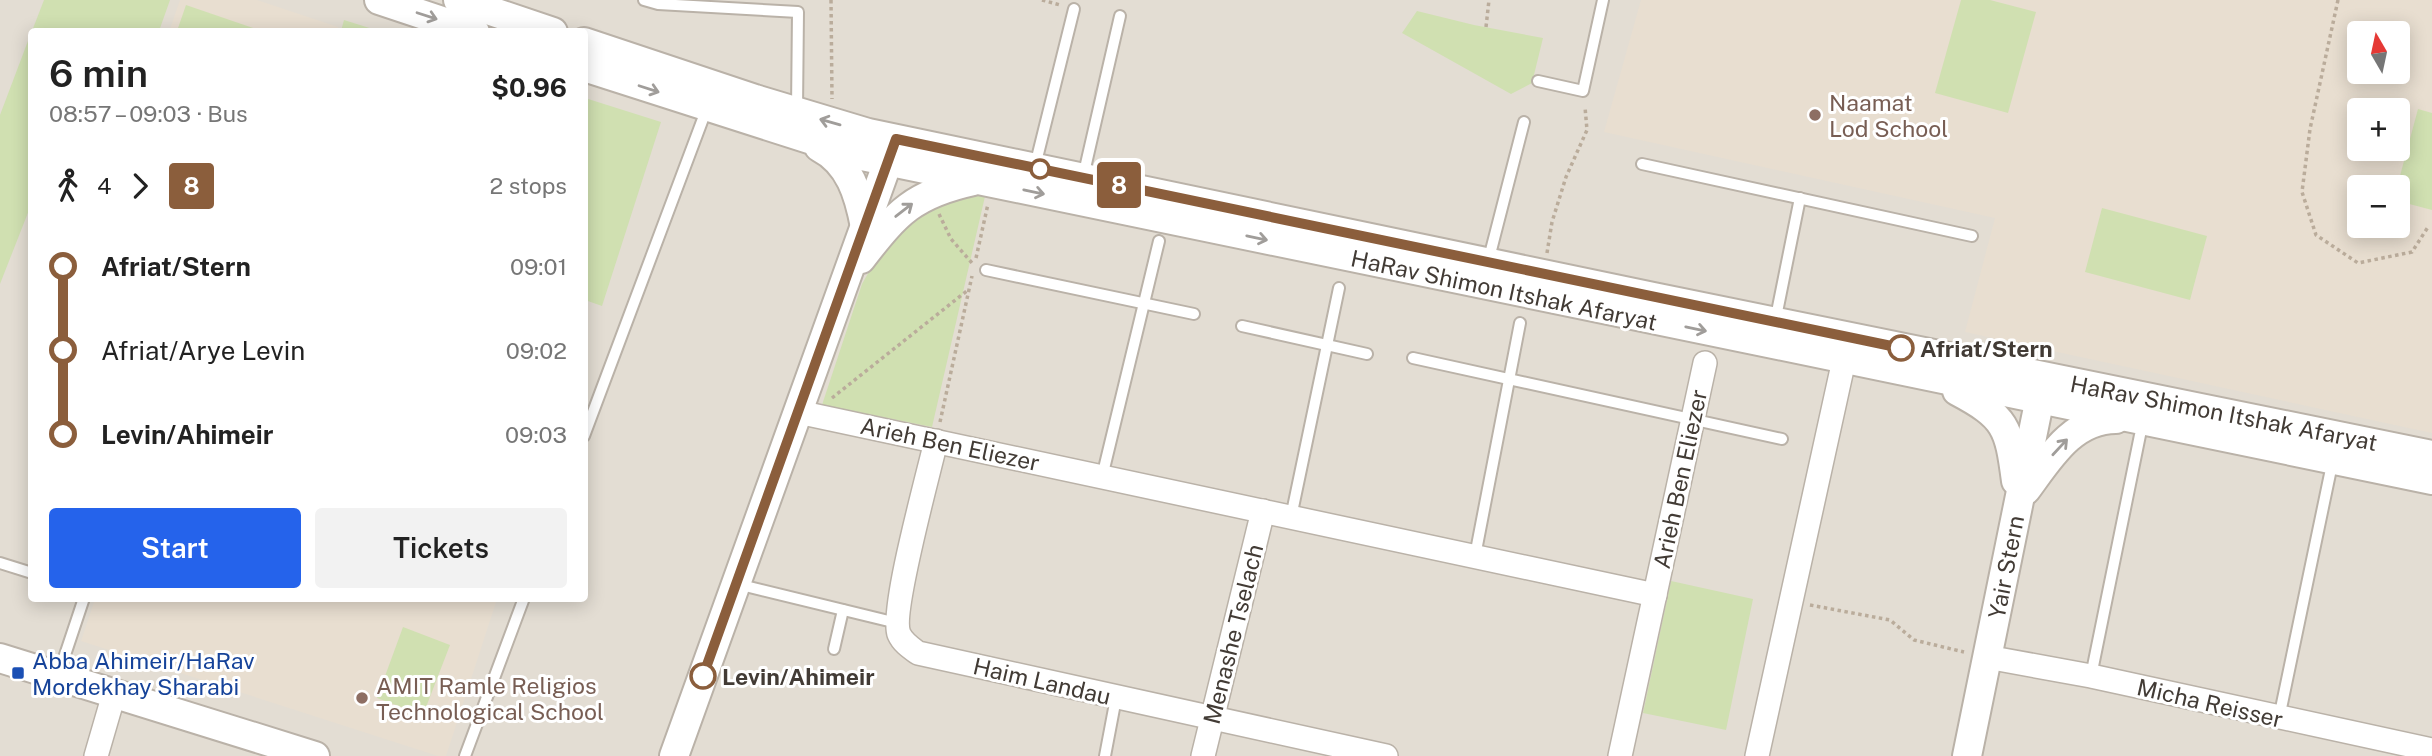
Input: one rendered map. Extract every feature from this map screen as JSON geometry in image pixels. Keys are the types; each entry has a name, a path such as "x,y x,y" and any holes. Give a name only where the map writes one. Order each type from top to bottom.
{"street":[{"path":"380,0 463,28"},
{"path":"458,0 541,28"},
{"name":"HaRav Shimon Itshak Afaryat","path":"588,44 799,125 832,122 892,150 1034,168 1488,262 1775,322 2042,389 2432,456"},
{"name":"HaRav Shimon Itshak Afaryat","path":"588,68 708,108 799,125 892,150 989,183 1935,379 2042,389 2135,427 2432,480"},
{"path":"799,125 842,165 860,197 865,227"},
{"path":"674,756 736,584 804,413 845,281 892,150"},
{"path":"845,281 890,222 905,208 930,195 961,184 989,183"},
{"path":"1758,756 1844,360"},
{"name":"Arieh Ben Eliezer","path":"1620,756 1705,363"},
{"path":"1935,379 1981,404 2003,424 2011,446 2019,501"},
{"name":"Yair Stern","path":"1967,756 2042,389"},
{"name":"Arieh Ben Eliezer","path":"804,413 1655,595"},
{"path":"2019,501 2050,457 2076,430 2108,419 2135,427"},
{"path":"897,622 898,605 936,441"},
{"name":"Menashe Tselach","path":"1203,756 1263,511"},
{"name":"Haim Landau","path":"897,622 899,634 906,644 918,653 1386,756"},
{"name":"Micha Reisser","path":"1987,657 2091,676 2432,750"},
{"path":"0,658 315,756"},
{"path":"96,756 114,694"}],"lane":[{"path":"644,0 658,4 798,12 799,125"},
{"path":"1538,81 1583,90 1603,0"},
{"path":"1034,168 1074,9"},
{"path":"1083,178 1121,16"},
{"path":"588,425 708,108"},
{"path":"1488,262 1524,122"},
{"path":"1642,164 1972,236"},
{"path":"1775,322 1800,198"},
{"path":"1102,477 1159,241"},
{"path":"986,270 1194,314"},
{"path":"1291,517 1339,288"},
{"path":"1475,556 1520,323"},
{"path":"1242,326 1367,354"},
{"path":"1413,358 1782,439"},
{"path":"2091,676 2135,427"},
{"path":"2279,718 2331,469"},
{"path":"0,563 28,572"},
{"path":"736,584 897,622"},
{"path":"58,676 83,602"},
{"path":"465,756 523,602"},
{"path":"834,649 843,610"},
{"path":"1105,756 1116,698"}],"path":[{"path":"831,0 832,122"},
{"path":"1486,27 1489,0"},
{"path":"2338,0 2310,129 2302,192 2316,234 2358,263 2412,252 2428,227"},
{"path":"1544,274 1552,222 1566,177 1587,130 1583,90"},
{"path":"936,441 989,183"},
{"path":"930,195 951,239 974,265"},
{"path":"804,413 969,289"},
{"path":"1791,602 1890,620 1914,640 1987,657"}],"shaded area":[{"path":"0,0 2432,0 2432,756 0,756"},
{"path":"180,0 257,0 338,27 338,28 170,28"},
{"path":"1641,0 2432,0 2432,433 1965,332 1995,218 1604,132"},
{"name":"AMIT Ramle Religios Technological School","path":"94,602 496,602 446,756 438,756 81,641"}],"green space":[{"path":"44,0 170,0 160,28 33,28"},
{"path":"1961,0 1990,0 2036,12 2008,113 1935,93"},
{"path":"186,5 253,28 178,28"},
{"path":"1417,11 1543,38 1532,83 1511,94 1402,33"},
{"path":"344,20 369,28 342,28"},
{"path":"28,41 28,213 0,284 0,115"},
{"path":"588,99 661,122 602,306 588,301"},
{"path":"2418,109 2432,113 2432,210 2410,204 2410,175 2400,175 2404,161 2410,161 2410,139"},
{"path":"986,192 932,427 822,405 862,284 879,254 923,212 963,195"},
{"path":"2102,208 2207,236 2190,300 2085,272"},
{"path":"1671,581 1753,599 1726,730 1643,713"},
{"path":"403,627 450,645 423,715 377,698"}],"bus line":[{"name":"8","path":"703,676 896,139 1901,348"}],"place":[{"name":"Naamat Lod School","path":"1815,115"},
{"name":"Afriat/Stern","path":"1901,348"},
{"name":"Abba Ahimeir/HaRav Mordekhay Sharabi","path":"18,673"},
{"name":"Levin/Ahimeir","path":"703,676"},
{"name":"AMIT Ramle Religios Technological School","path":"362,698"}]}
